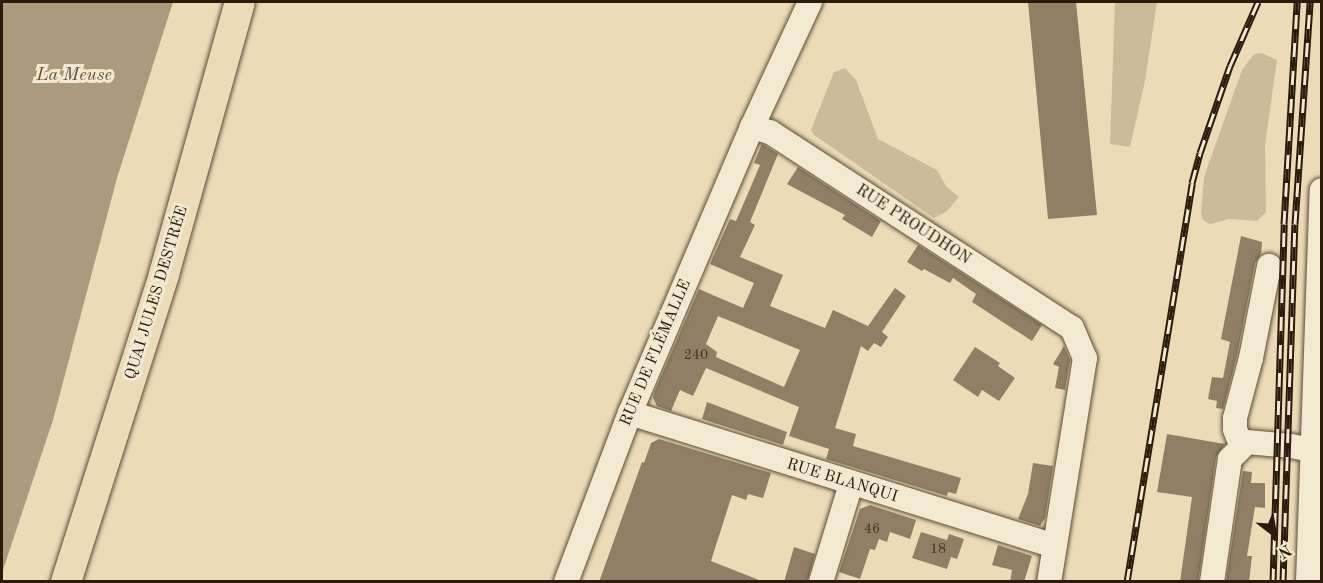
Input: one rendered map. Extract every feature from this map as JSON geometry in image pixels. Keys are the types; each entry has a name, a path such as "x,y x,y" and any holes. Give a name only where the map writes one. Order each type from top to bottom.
{"main road":[{"name":"QUAI JULES DESTRÉE","path":"66,582 164,274 240,2"}],"street":[{"name":"RUE DE FLÉMALLE","path":"566,582 630,413 752,127 810,2"},
{"name":"RUE PROUDHON","path":"752,127 770,132 1072,328 1084,358 1055,546"},
{"path":"1308,582 1316,451 1322,190"},
{"path":"1241,445 1235,429 1235,418 1251,358 1269,266"},
{"name":"RUE BLANQUI","path":"630,413 1055,546"},
{"path":"1212,582 1230,459 1241,445 1247,442 1316,451"},
{"path":"821,582 851,484"},
{"path":"1050,582 1055,546"}],"shaded area":[{"path":"1115,2 1157,2 1145,81 1130,147 1110,144"},
{"path":"1262,53 1277,60 1265,145 1266,212 1257,221 1229,219 1210,224 1203,220 1201,213 1204,177 1242,70 1254,54"},
{"path":"845,68 856,80 878,139 937,170 946,186 959,197 946,212 934,218 814,135 811,130 834,72"}],"water":[{"name":"La Meuse","path":"2,2 173,2 117,178 53,420 2,573"}],"building":[{"path":"1028,2 1076,2 1097,215 1048,219"},
{"path":"762,144 778,154 750,222 755,225 740,257 783,275 770,306 825,328 833,310 868,326 895,288 906,296 882,332 888,337 881,347 874,343 868,351 861,346 835,428 856,434 853,446 961,478 956,494 948,492 947,496 826,459 829,449 789,436 799,407 706,368 693,396 680,390 671,411 657,406 653,398 654,393 699,289 743,308 754,283 710,264 730,219 736,221 760,165 754,163","holes":["718,316 800,350 784,387 716,357 717,352 706,344"]},
{"path":"798,167 881,221 872,237 842,219 845,215 787,184"},
{"path":"1241,236 1262,242 1261,254 1255,263 1237,355 1223,409 1216,408 1217,401 1208,399 1212,377 1223,378 1230,342 1221,339"},
{"path":"918,245 1042,325 1032,341 972,302 976,294 953,278 950,283 907,262"},
{"path":"1064,346 1070,360 1065,390 1055,388 1059,367 1053,364"},
{"path":"975,347 1000,363 998,366 1015,378 999,401 982,390 978,397 953,380"},
{"path":"707,402 787,432 783,445 702,419"},
{"path":"1167,434 1225,444 1216,457 1198,582 1180,582 1192,497 1157,492"},
{"path":"659,439 771,473 763,498 748,494 746,500 732,495 711,561 764,582 599,582 642,462 644,463 651,443"},
{"path":"1033,463 1053,466 1045,518 1040,526 1018,519 1028,494"},
{"path":"1243,471 1252,472 1251,483 1265,483 1265,508 1255,507 1247,556 1252,556 1249,582 1226,582"},
{"path":"870,505 916,520 910,539 890,532 887,542 879,539 875,550 870,549 860,579 839,572 860,509"},
{"path":"921,532 947,540 949,534 964,539 957,559 951,557 947,569 912,558"},
{"path":"998,545 1032,556 1024,582 1010,582 1012,570 992,565"},
{"path":"794,547 815,554 807,582 784,582"}],"railway":[{"path":"1127,582 1192,183 1230,66 1258,2"},
{"path":"1273,582 1284,224 1297,2"},
{"path":"1283,582 1295,224 1310,2"}]}
